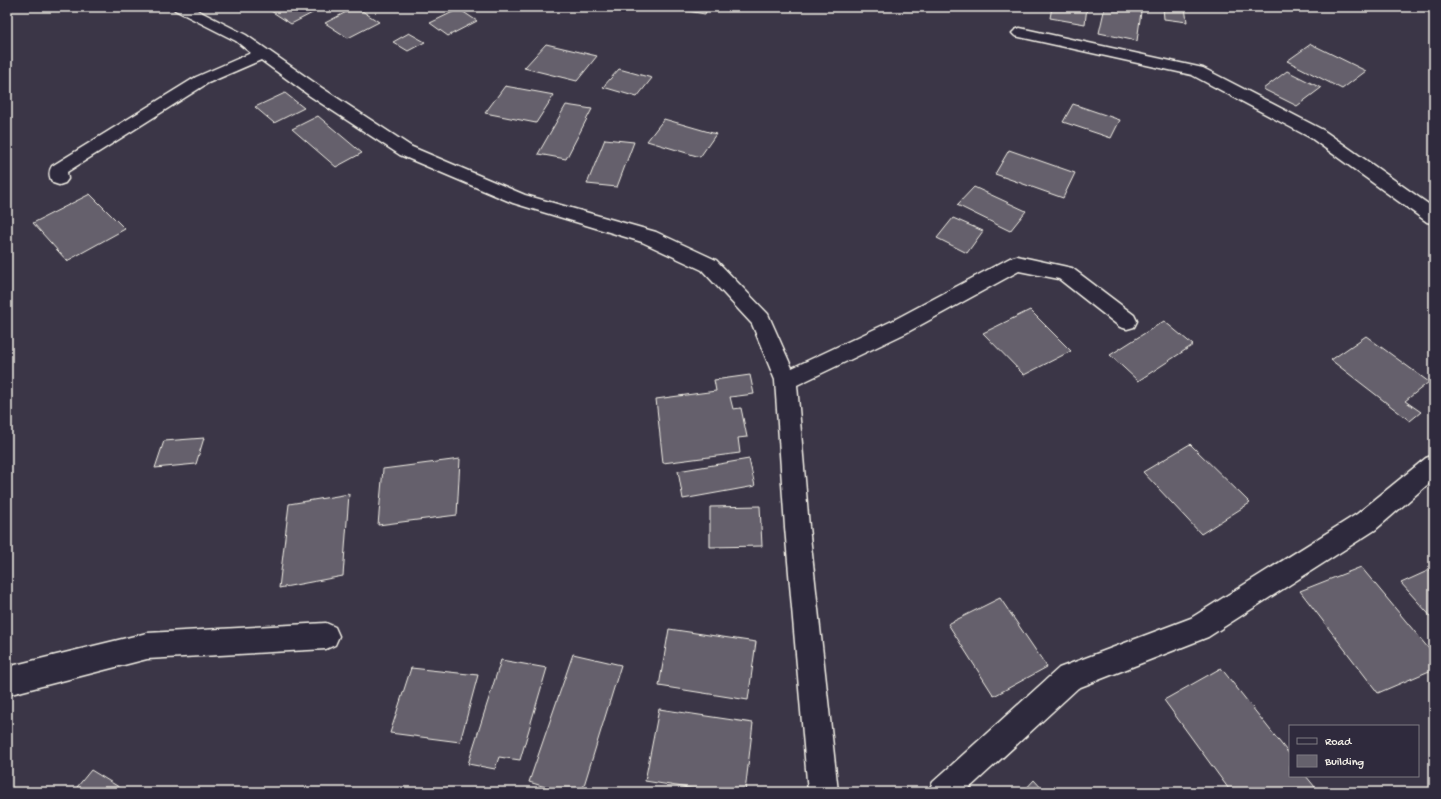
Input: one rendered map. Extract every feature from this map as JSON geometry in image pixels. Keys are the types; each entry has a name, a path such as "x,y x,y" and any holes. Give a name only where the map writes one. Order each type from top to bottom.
{"street":[{"path":"180,7 241,38 316,92 406,151 519,199 650,237 709,265 761,320 786,380 797,527 822,792"},
{"path":"1020,33 1198,72 1317,134 1434,217"},
{"path":"60,179 58,170 202,80 263,53"},
{"path":"786,380 899,327 1017,263 1064,274 1127,321"},
{"path":"943,792 1069,678 1199,628 1366,522 1434,465"},
{"path":"7,681 147,646 326,636"}],"building":[{"path":"272,7 324,7 291,24 268,9"},
{"path":"356,7 379,22 348,38 325,23"},
{"path":"689,7 708,7 705,14 687,11"},
{"path":"1052,7 1087,7 1085,24 1050,18"},
{"path":"1105,7 1115,7 1141,12 1137,41 1099,33"},
{"path":"1163,7 1185,7 1187,22 1164,19"},
{"path":"459,9 477,21 448,36 430,23"},
{"path":"409,33 425,42 408,51 393,42"},
{"path":"546,44 597,56 577,81 524,68"},
{"path":"1311,44 1366,71 1342,89 1287,61"},
{"path":"619,69 652,78 637,97 603,87"},
{"path":"1287,71 1321,88 1297,106 1263,89"},
{"path":"505,86 554,95 536,123 485,113"},
{"path":"285,93 304,108 274,123 255,107"},
{"path":"1073,104 1120,120 1111,138 1063,122"},
{"path":"566,105 592,109 566,159 538,154"},
{"path":"318,116 362,153 336,167 292,129"},
{"path":"664,119 716,134 700,157 647,141"},
{"path":"605,139 634,142 617,187 587,184"},
{"path":"1009,150 1075,173 1063,198 995,174"},
{"path":"974,187 1026,211 1010,231 957,205"},
{"path":"90,194 125,229 67,261 33,223"},
{"path":"953,218 983,231 967,253 937,238"},
{"path":"1030,310 1071,351 1024,375 983,333"},
{"path":"1164,321 1193,345 1138,381 1110,355"},
{"path":"1366,336 1429,382 1405,401 1421,412 1410,421 1331,360"},
{"path":"750,375 754,394 730,397 733,409 741,408 747,437 738,438 740,453 663,463 656,399 716,391 714,380"},
{"path":"204,438 196,464 155,468 164,441"},
{"path":"1190,444 1250,503 1201,534 1143,472"},
{"path":"460,459 457,515 378,525 383,469"},
{"path":"749,459 755,486 683,499 678,471"},
{"path":"349,494 343,576 279,588 289,504"},
{"path":"760,506 762,546 710,547 710,507"},
{"path":"1361,567 1434,655 1434,669 1378,693 1300,591"},
{"path":"1434,568 1434,620 1401,583"},
{"path":"1000,598 1047,667 994,696 948,624"},
{"path":"669,629 756,642 748,700 659,686"},
{"path":"573,654 621,665 582,792 562,792 529,782"},
{"path":"501,660 547,668 520,760 499,757 495,769 468,764"},
{"path":"411,668 478,675 460,742 390,733"},
{"path":"1221,668 1289,754 1289,777 1307,777 1319,792 1231,792 1164,700"},
{"path":"659,709 753,723 745,792 714,792 645,781"},
{"path":"91,770 127,792 73,792"},
{"path":"1034,780 1045,792 1023,792"}]}
